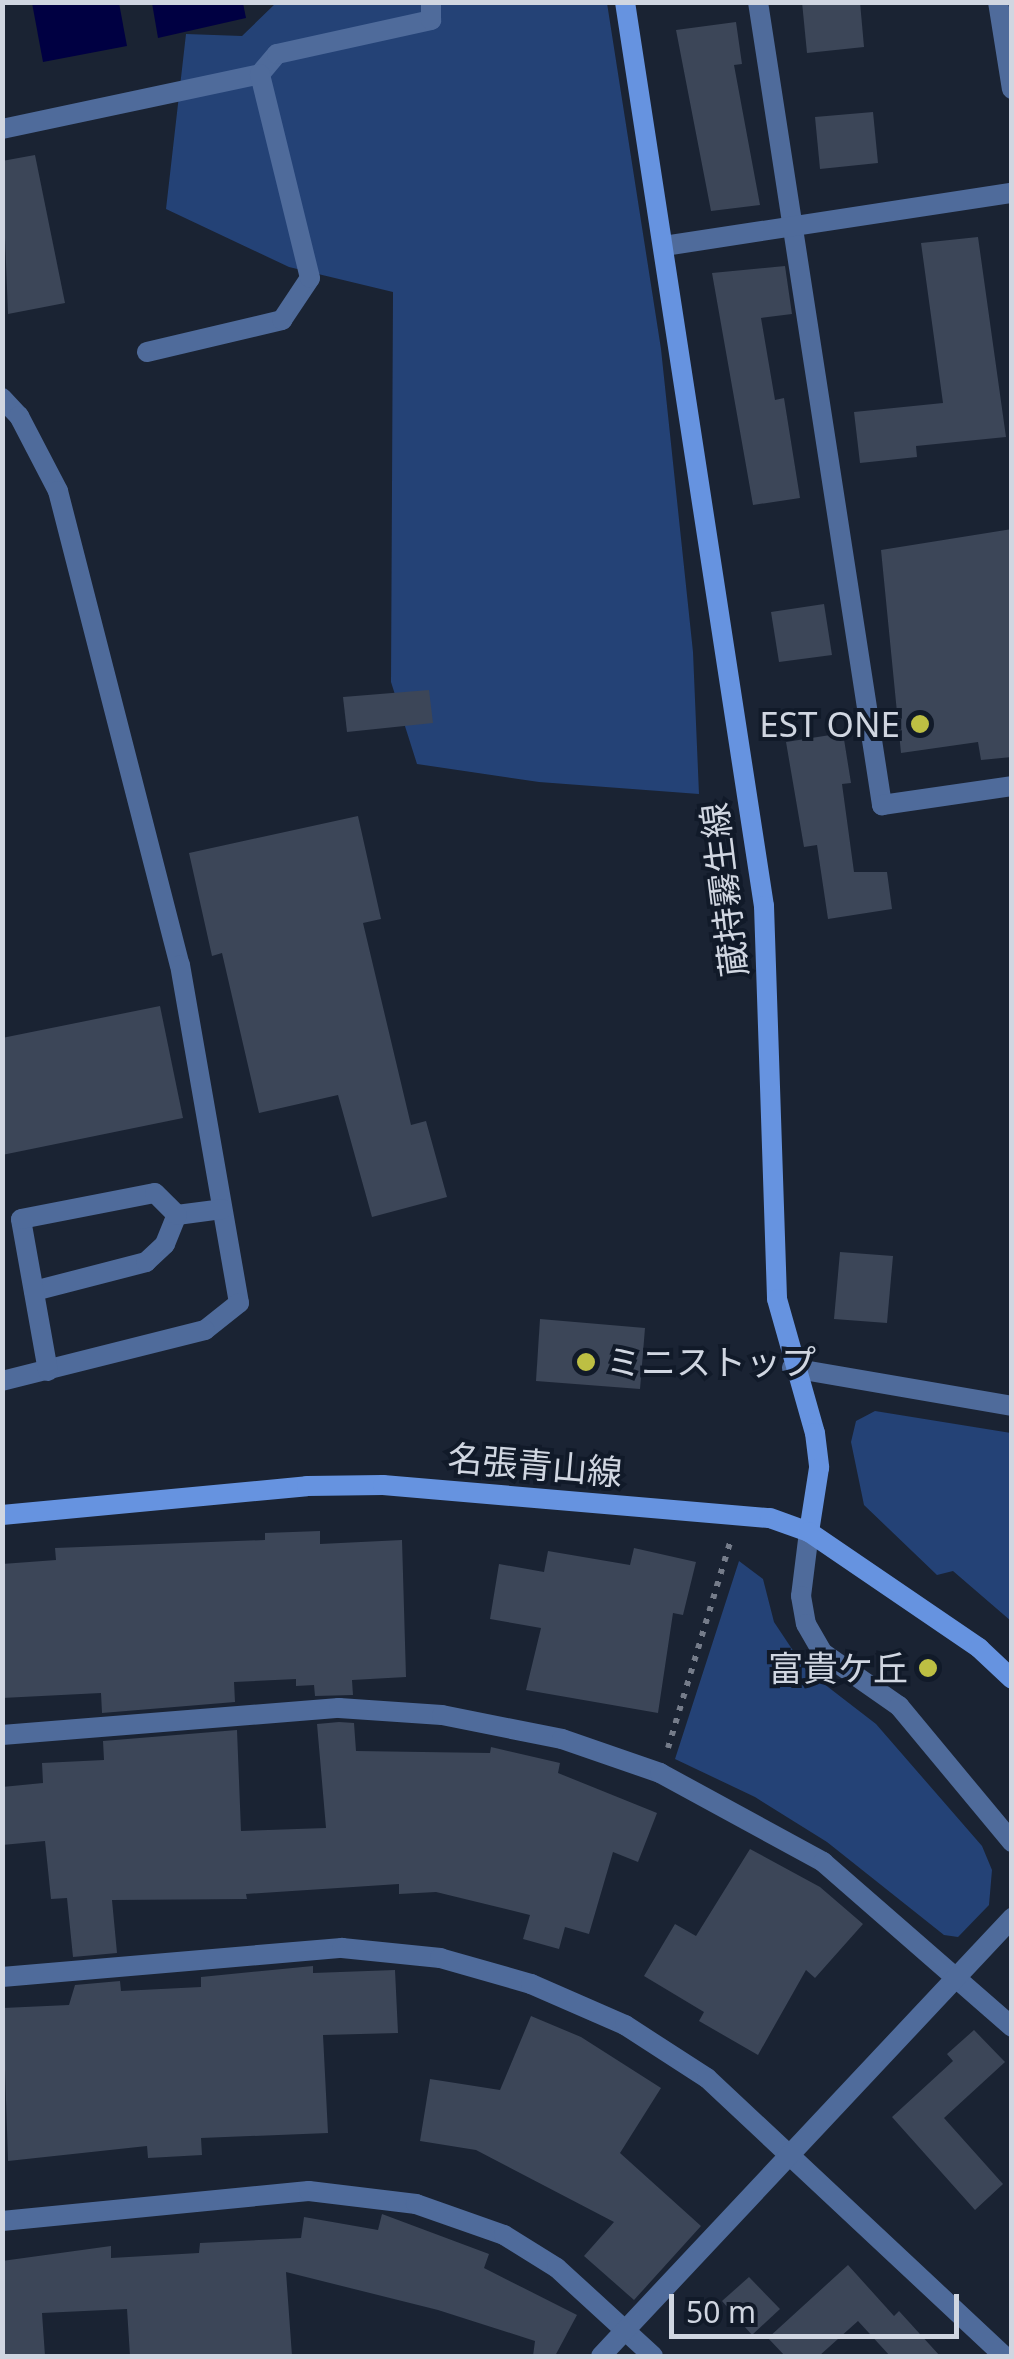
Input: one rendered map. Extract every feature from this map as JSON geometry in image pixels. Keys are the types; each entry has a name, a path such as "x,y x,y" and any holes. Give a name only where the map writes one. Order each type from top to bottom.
{"main road":[{"name":"蔵持霧生線","path":"625,2 764,906 776,1300 819,1468 810,1532"},
{"name":"名張青山線","path":"2,1515 307,1486 383,1485 754,1516 810,1532 979,1648 1012,1679"}],"street":[{"path":"2,129 260,74 277,54 432,20 431,2"},
{"path":"758,2 882,804 1012,786"},
{"path":"998,2 1012,89"},
{"path":"148,352 282,320 310,278 260,74"},
{"path":"664,246 1012,192"},
{"path":"2,398 20,416 58,490 180,965 239,1303 205,1330 2,1382"},
{"path":"48,1371 22,1219 155,1193 178,1215"},
{"path":"178,1215 222,1209"},
{"path":"34,1291 146,1262 165,1244 178,1215"},
{"path":"792,1368 1012,1406"},
{"path":"810,1532 801,1596 806,1624 823,1653 899,1706 1012,1842"},
{"path":"2,1735 276,1709 396,1710 490,1722 660,1773 823,1862 1012,2027"},
{"path":"600,2356 1012,1918"},
{"path":"2,1977 342,1948 440,1958 531,1984 625,2025 707,2078 1004,2356"},
{"path":"2,2221 355,2192 416,2204 504,2235 557,2268 653,2356"}],"path":[{"path":"660,1773 730,1543"}],"shaded area":[{"path":"32,3 119,3 127,46 43,62"},
{"path":"152,3 243,3 246,18 158,38"},
{"path":"276,3 607,3 661,349 693,652 699,794 539,782 417,764 391,682 393,292 289,267 166,209 186,34 242,36"},
{"path":"875,1411 1011,1433 1011,1621 953,1571 937,1575 864,1505 851,1442 856,1421"},
{"path":"739,1561 763,1579 774,1622 806,1670 876,1724 982,1846 992,1870 989,1905 958,1937 944,1935 827,1842 755,1797 675,1759"}],"building":[{"path":"802,2 860,2 864,47 807,53"},
{"path":"736,22 742,64 734,65 760,205 711,211 676,30"},
{"path":"873,112 878,163 820,169 815,117"},
{"path":"35,155 65,303 8,314 2,161"},
{"path":"978,237 1006,437 916,446 917,457 860,463 854,412 943,403 921,243"},
{"path":"785,266 792,314 761,318 775,400 784,398 800,498 753,505 712,273"},
{"path":"1012,529 1012,757 981,760 978,742 901,753 881,550"},
{"path":"824,604 832,655 779,662 771,612"},
{"path":"429,690 433,723 347,732 343,697"},
{"path":"843,733 851,783 842,784 854,872 887,872 892,909 828,919 817,845 804,847 786,742"},
{"path":"358,816 381,919 363,923 411,1125 426,1121 447,1197 372,1217 338,1095 259,1113 222,953 212,956 189,853"},
{"path":"160,1006 183,1118 2,1155 2,1038"},
{"path":"840,1252 893,1256 887,1323 834,1319"},
{"name":"ミニストップ","path":"540,1319 645,1328 640,1389 536,1381"},
{"path":"320,1531 320,1544 402,1540 406,1677 352,1680 353,1695 315,1696 314,1685 296,1686 296,1679 234,1682 235,1702 102,1713 101,1693 2,1698 2,1564 56,1560 55,1548 265,1540 265,1533"},
{"path":"634,1548 696,1562 683,1615 673,1613 658,1713 526,1690 541,1628 490,1619 499,1564 544,1572 548,1551 630,1565"},
{"path":"354,1723 356,1751 490,1753 491,1747 560,1763 558,1773 657,1813 638,1862 613,1852 589,1934 565,1927 559,1949 523,1939 530,1915 436,1892 399,1894 399,1884 246,1894 247,1899 112,1900 117,1953 73,1957 67,1898 51,1899 45,1841 2,1845 2,1787 43,1783 42,1763 104,1760 103,1741 237,1730 241,1831 326,1828 317,1724"},
{"path":"750,1849 820,1887 863,1924 815,1978 806,1970 758,2055 699,2021 704,2012 644,1976 675,1924 696,1936"},
{"path":"313,1966 313,1973 395,1970 398,2033 323,2035 328,2133 201,2138 202,2155 148,2158 147,2146 8,2161 3,2008 69,2005 75,1985 120,1981 121,1991 201,1987 201,1977"},
{"path":"531,2016 581,2037 661,2088 620,2153 701,2226 634,2300 584,2256 614,2222 476,2150 420,2141 430,2079 500,2090"},
{"path":"974,2030 1005,2062 944,2118 1003,2184 975,2210 892,2117 953,2061 947,2054"},
{"path":"382,2214 489,2254 484,2268 577,2315 555,2356 533,2356 535,2341 438,2310 286,2272 292,2356 130,2356 127,2309 42,2313 45,2356 2,2356 2,2261 111,2246 111,2258 199,2253 200,2243 301,2238 304,2217 378,2230"},
{"path":"848,2265 894,2316 899,2311 940,2356 890,2356 858,2321 819,2356 785,2356 768,2338"},
{"path":"749,2277 780,2309 752,2335 722,2301"}],"place":[{"name":"EST ONE","path":"920,724"},
{"name":"ミニストップ","path":"586,1362"},
{"name":"富貴ケ丘","path":"928,1668"}]}
